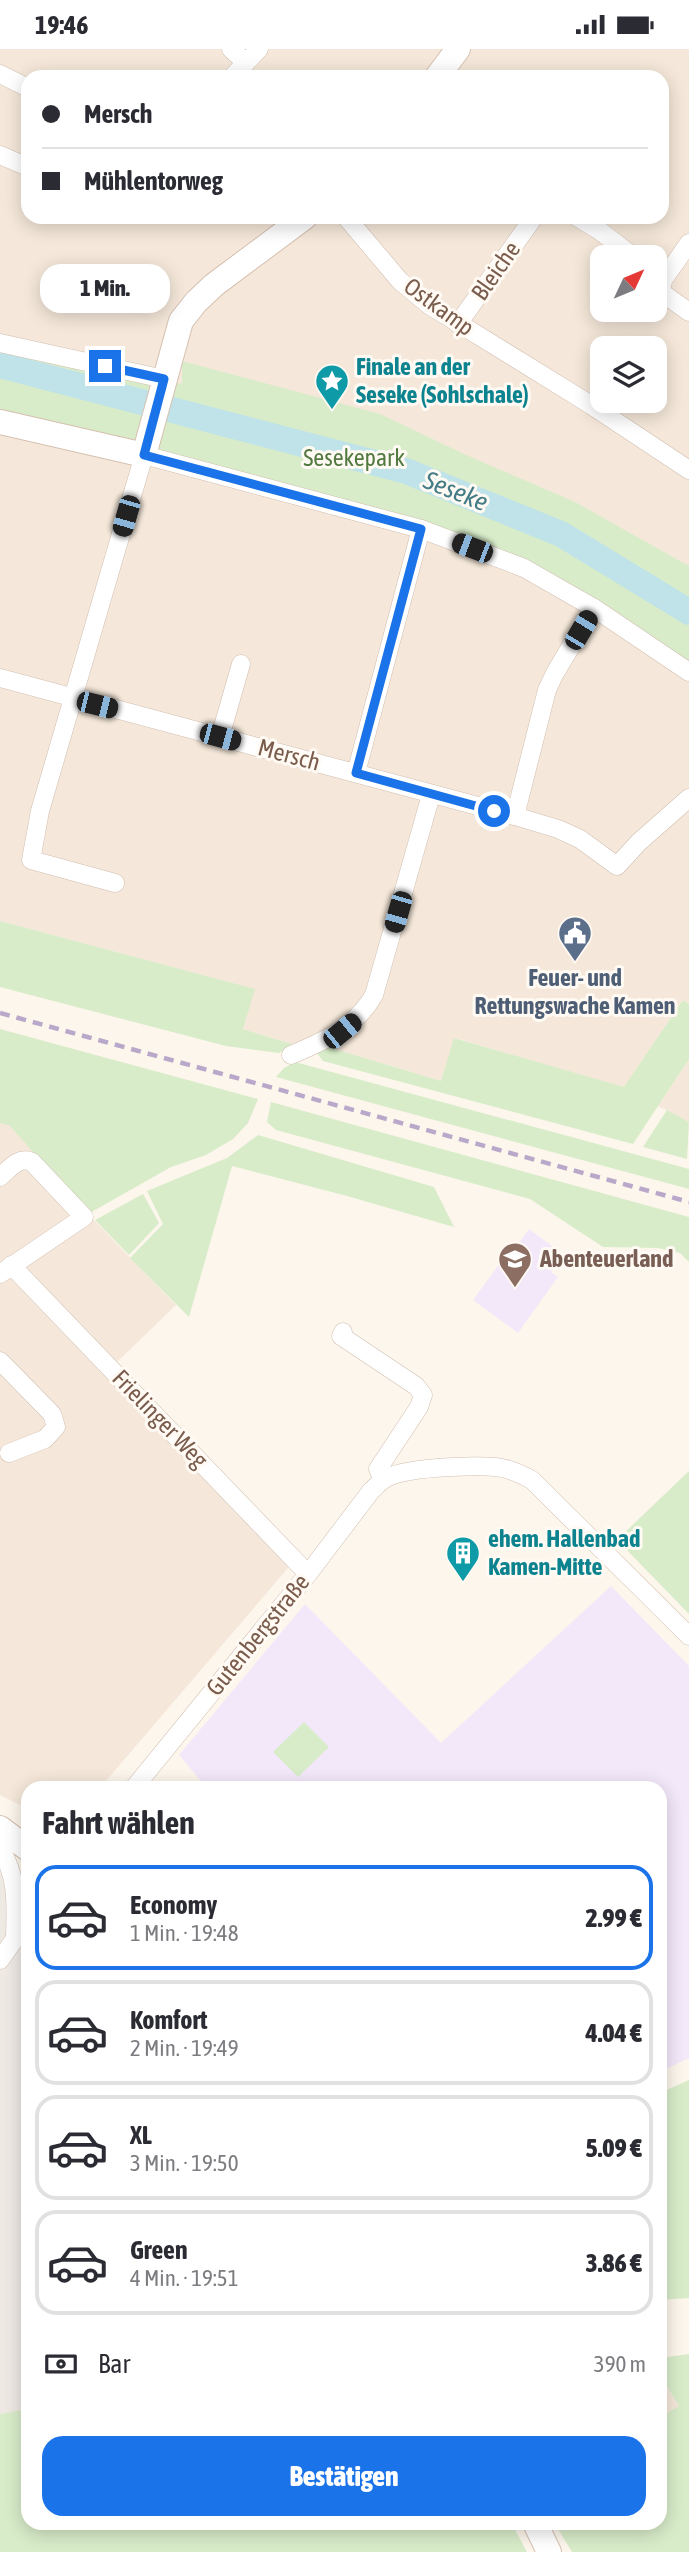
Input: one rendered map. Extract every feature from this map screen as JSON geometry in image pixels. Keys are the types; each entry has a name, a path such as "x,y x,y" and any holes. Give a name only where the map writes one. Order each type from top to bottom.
{"street":[{"path":"231,49 246,64"},
{"path":"240,70 259,49"},
{"path":"442,70 458,49"},
{"path":"0,74 21,84"},
{"path":"0,155 21,164"},
{"path":"115,883 30,860 40,811 181,321 196,302 246,259 295,224"},
{"name":"Ostkamp","path":"352,224 400,281 429,305 591,405 689,470"},
{"name":"Bleiche","path":"458,324 529,224"},
{"path":"588,224 618,245"},
{"path":"667,267 689,243"},
{"path":"667,296 689,312"},
{"path":"0,343 162,386"},
{"path":"0,422 144,455 421,529 524,568 594,608 689,672"},
{"path":"356,773 421,529"},
{"path":"515,816 548,689 594,608"},
{"path":"220,737 241,664"},
{"name":"Mersch","path":"0,678 558,829 580,839 617,866 639,842 689,798"},
{"path":"290,1055 342,1031 360,1016 374,995 431,795"},
{"name":"Frielinger Weg","path":"0,1177 19,1160 32,1161 84,1217 6,1270 308,1574"},
{"name":"Gutenbergstraße","path":"140,1781 383,1480 378,1469 419,1407 424,1395 416,1386 341,1336 343,1332"},
{"path":"0,1361 52,1414 56,1427 45,1439 9,1453"},
{"path":"383,1480 395,1474 438,1468 497,1467 519,1473 541,1487 689,1636"},
{"path":"0,1828 21,1844"},
{"path":"0,1848 12,1874 16,1894 15,1938"},
{"path":"0,1960 21,1930"},
{"path":"538,2530 549,2552"}],"shaded area":[{"path":"0,49 689,49 689,1004 683,1000 624,1088 455,1038 441,1081 328,1047 295,1045 243,1029 254,989 0,921"},
{"path":"689,1059 689,1122 658,1106"},
{"path":"0,1123 10,1125 88,1214 176,1305 115,1364 300,1554 106,1781 21,1781 21,1806 0,1795"},
{"name":"Abenteuerland","path":"529,1229 563,1254 551,1272 558,1277 518,1333 473,1300 508,1252 511,1254"},
{"path":"611,1586 689,1666 689,2058 667,2069 667,1781 201,1781 179,1755 305,1604 441,1743"},
{"path":"0,1868 21,1883 21,2410 0,2414"},
{"path":"667,2386 679,2406 667,2413"}],"green space":[{"name":"Sesekepark","path":"0,343 182,384 182,361 380,414 575,502 689,566 689,667 527,567 0,420"},
{"path":"0,921 255,989 243,1029 295,1045 279,1053 226,1046 0,987"},
{"path":"683,1000 689,1004 689,1059 633,1144 323,1061 316,1052 328,1047 441,1081 454,1038 624,1087"},
{"path":"0,1029 258,1099 248,1123 233,1139 206,1155 171,1167 88,1214 10,1126 0,1123"},
{"path":"295,1062 689,1169 689,1189 276,1077 284,1068"},
{"path":"271,1102 689,1217 689,1262 680,1253 658,1248 603,1247 530,1199 276,1130 267,1122"},
{"path":"667,1110 689,1122 687,1159 643,1147"},
{"path":"258,1135 434,1187 454,1227 232,1166 189,1317 130,1258 163,1224 147,1191 227,1158"},
{"path":"143,1194 159,1223 129,1255 95,1220"},
{"path":"689,1471 689,1614 622,1545 621,1536"},
{"path":"304,1722 329,1747 298,1777 273,1752"},
{"path":"689,2080 689,2298 667,2300 667,2090"},
{"path":"689,2354 689,2552 572,2552 559,2530 667,2530 667,2413 679,2406 667,2386 667,2357"},
{"path":"21,2410 21,2530 515,2530 527,2552 0,2552 0,2414"}],"waterway":[{"name":"Seseke","path":"0,365 406,471 561,534 689,612"}],"railway":[{"path":"0,1013 689,1202"}],"place":[{"name":"Finale an der Seseke (Sohlschale)","path":"332,411"},
{"name":"Feuer- und Rettungswache Kamen","path":"575,963"},
{"name":"Abenteuerland","path":"515,1289"},
{"name":"ehem. Hallenbad Kamen-Mitte","path":"463,1583"}],"route":[{"path":"105,366 164,379 144,455 421,529 356,773 494,811"}]}
